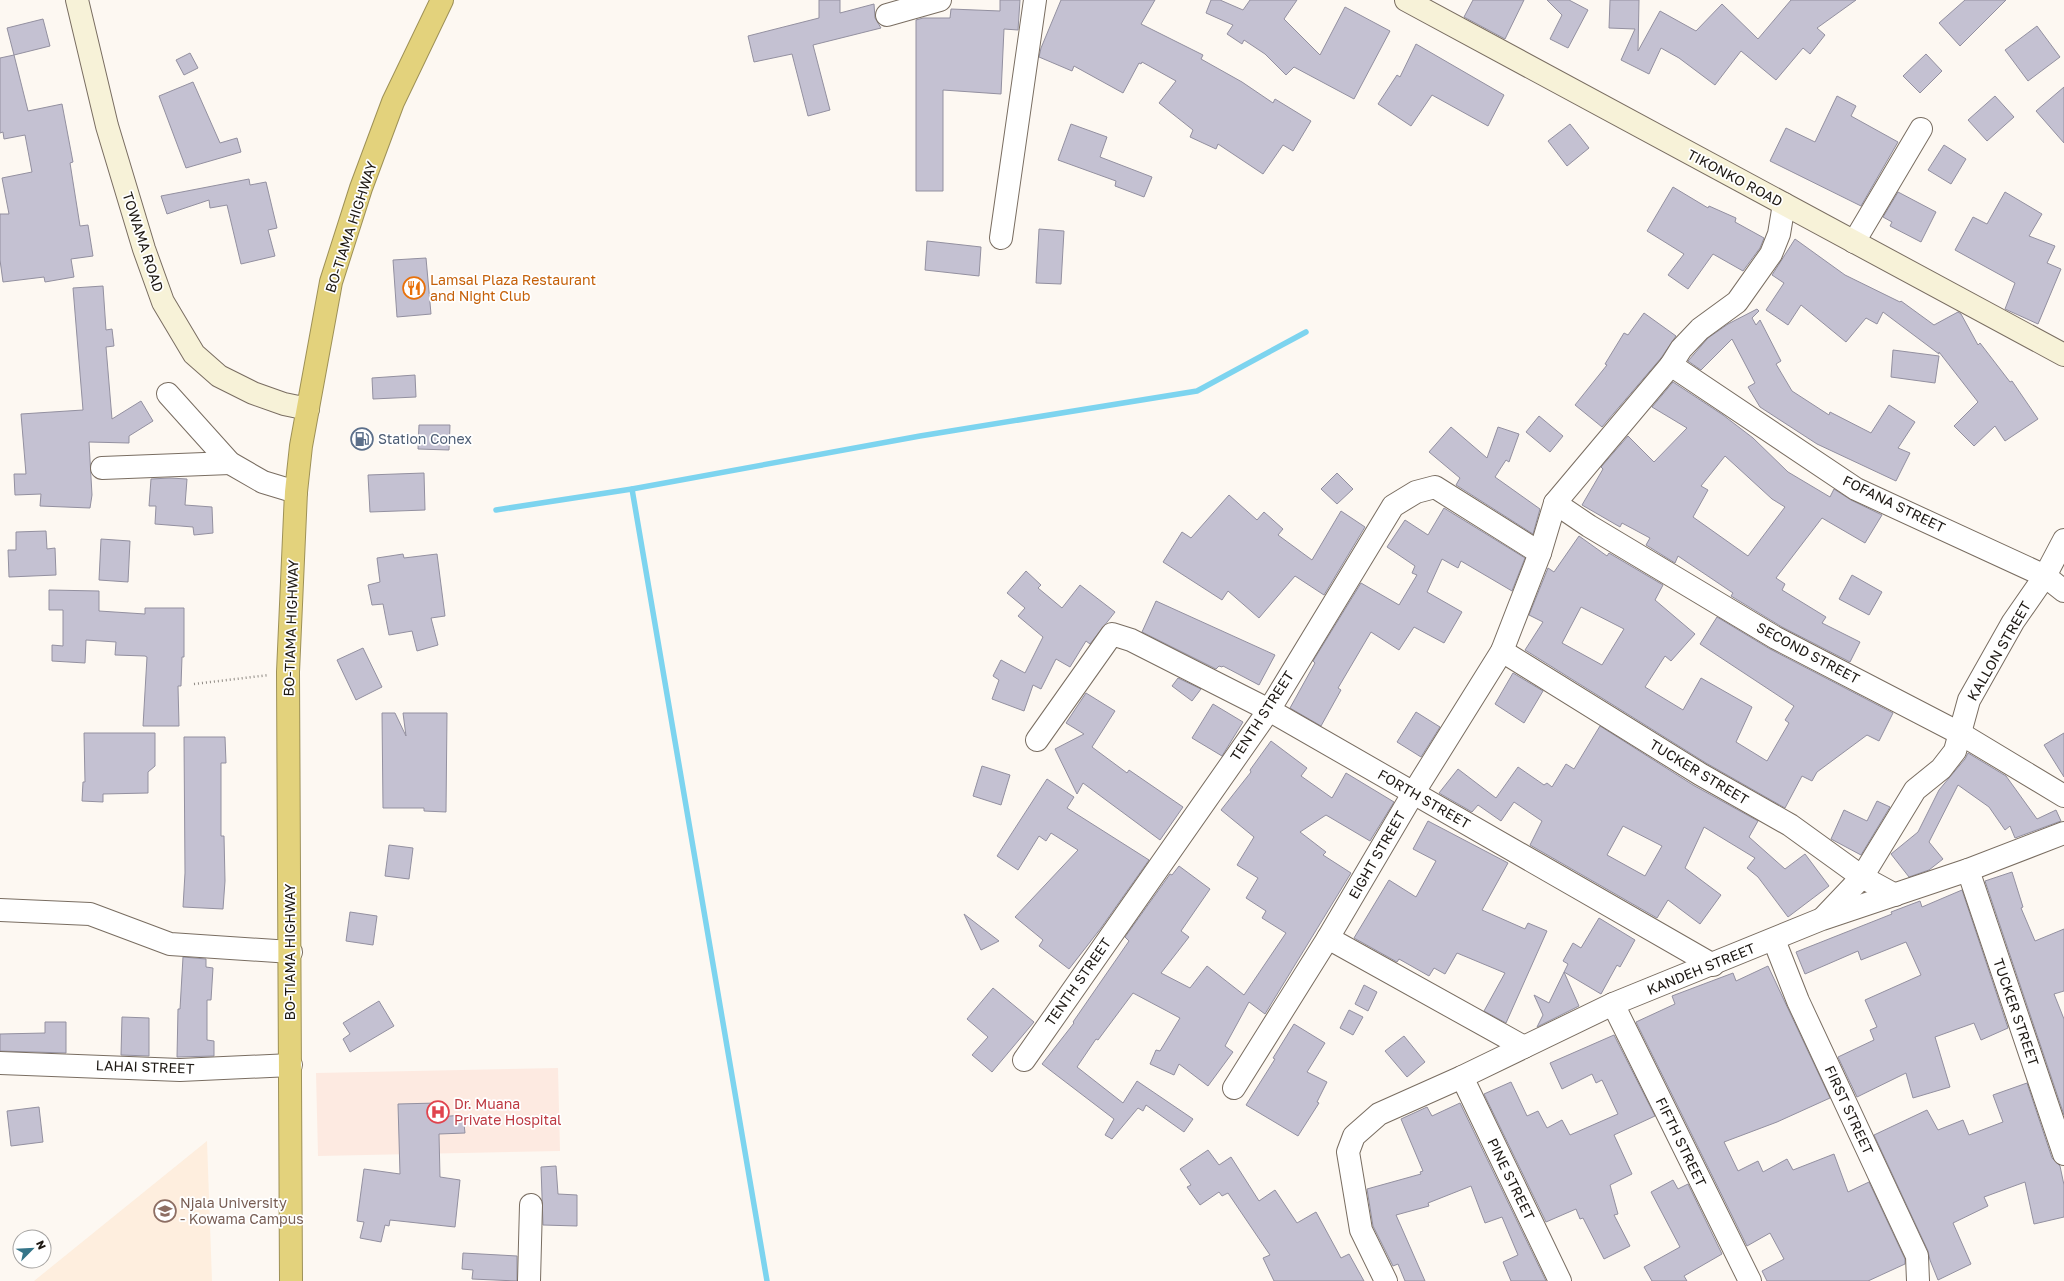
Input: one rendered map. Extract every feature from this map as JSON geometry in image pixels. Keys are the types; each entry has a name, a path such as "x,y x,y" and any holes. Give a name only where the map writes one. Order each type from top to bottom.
{"highway":[{"name":"BO-TIAMA HIGHWAY","path":"291,1281 291,952 288,672 296,492 301,446 331,282 361,188 393,102 442,0"}],"street":[{"name":"TOWAMA ROAD","path":"77,0 107,126 144,249 163,302 194,354 219,376 253,393 284,404 308,409"},
{"path":"887,15 940,0"},
{"path":"1002,238 1035,0"},
{"name":"TIKONKO ROAD","path":"1406,0 2064,355"},
{"path":"1854,242 1921,129"},
{"path":"1555,503 1671,365 1681,349 1700,329 1737,302 1771,254 1779,234 1784,204"},
{"name":"FOFANA STREET","path":"1671,365 1856,489 2045,576 2064,591"},
{"path":"168,394 230,463 263,482 296,492"},
{"path":"102,468 230,463"},
{"name":"TENTH STREET","path":"1024,1060 1268,710 1393,506 1416,492 1435,487 1540,553"},
{"name":"EIGHT STREET","path":"1234,1088 1328,938 1414,792 1502,651 1540,553 1555,503"},
{"name":"SECOND STREET","path":"1555,503 1589,526 1776,638 1961,734 2064,796"},
{"name":"KALLON STREET","path":"1822,919 1862,877 1915,790 1941,769 1955,751 1961,734 1969,700 2013,622 2045,576 2064,540"},
{"name":"FORTH STREET","path":"1037,740 1112,634 1131,640 1268,710 1414,792 1713,965"},
{"name":"TUCKER STREET","path":"1502,651 1700,774 1790,825 1862,877 1895,895"},
{"name":"KANDEH STREET","path":"1386,1281 1361,1230 1348,1152 1354,1136 1379,1114 1462,1077 1613,1004 1713,965 1822,919 1968,870 2064,833"},
{"name":"TUCKER STREET","path":"1968,870 2064,1154"},
{"path":"0,910 90,914 170,944 291,952"},
{"path":"1328,938 1524,1047"},
{"name":"FIRST STREET","path":"1774,940 1798,1001 1917,1256 1918,1281"},
{"name":"FIFTH STREET","path":"1613,1004 1750,1281"},
{"name":"LAHAI STREET","path":"0,1063 180,1070 291,1065"},
{"name":"PINE STREET","path":"1462,1077 1560,1281"},
{"path":"529,1281 530,1204"}],"path":[{"path":"194,684 288,672"}],"shaded area":[{"name":"Dr. Muana Private Hospital","path":"558,1068 560,1151 318,1156 316,1073"},
{"name":"Njala University - Kowama Campus","path":"207,1141 212,1281 34,1281 49,1269 52,1269 52,1266"}],"building":[{"path":"819,0 840,0 840,13 874,4 875,18 881,28 813,45 830,110 808,116 792,54 754,62 748,36 819,18"},
{"path":"1000,0 1020,0 1018,30 1004,29 1001,94 943,90 943,191 916,191 916,20 923,18 950,18 951,9 1000,11"},
{"path":"1061,0 1155,0 1141,24 1203,55 1201,59 1242,82 1273,103 1275,99 1311,121 1293,151 1283,145 1263,174 1218,144 1216,149 1190,137 1193,130 1159,103 1176,81 1142,62 1141,64 1139,63 1123,93 1074,66 1072,71 1039,57 1041,48"},
{"path":"1211,0 1220,0 1243,10 1250,0 1297,0 1284,19 1320,55 1345,7 1390,31 1354,99 1294,67 1286,75 1265,54 1244,40 1242,44 1227,34 1233,25 1206,13"},
{"path":"1473,0 1524,0 1505,39 1464,17"},
{"path":"1547,0 1569,0 1588,10 1568,48 1550,39 1562,15"},
{"path":"1610,0 1639,0 1638,51 1660,11 1696,31 1722,4 1758,39 1791,0 1856,0 1817,28 1825,35 1810,54 1803,48 1776,80 1741,51 1715,85 1679,58 1661,48 1649,74 1621,60 1635,29 1609,28"},
{"path":"1965,0 2006,0 1960,46 1939,23"},
{"path":"43,19 50,46 14,55 7,28"},
{"path":"2037,26 2060,57 2028,81 2005,50"},
{"path":"1416,44 1504,95 1488,126 1432,95 1411,126 1378,104 1397,75 1400,77"},
{"path":"190,53 198,68 184,75 176,60"},
{"path":"1926,54 1942,71 1920,93 1903,76"},
{"path":"14,55 28,111 62,104 73,162 70,163 80,226 88,225 93,256 71,259 74,277 45,282 44,277 3,282 0,260 0,214 9,214 2,178 32,172 25,135 4,139 3,132 0,133 0,58"},
{"path":"193,82 220,143 237,138 241,152 186,168 159,96"},
{"path":"2064,87 2064,143 2036,111"},
{"path":"1837,96 1856,106 1851,116 1898,142 1861,206 1770,161 1786,128 1815,142"},
{"path":"1995,96 2014,117 1987,141 1968,120"},
{"path":"1071,124 1107,137 1100,157 1152,177 1144,197 1115,186 1116,181 1058,160"},
{"path":"1570,124 1589,148 1567,166 1548,141"},
{"path":"1944,145 1966,159 1951,184 1928,170"},
{"path":"249,179 250,185 266,182 277,228 268,230 275,256 241,264 227,205 210,208 209,200 167,214 161,196"},
{"path":"1673,187 1708,208 1709,206 1736,218 1735,222 1764,238 1760,248 1743,271 1713,254 1688,289 1668,275 1684,254 1647,231"},
{"path":"1898,192 1936,212 1921,242 1890,226 1892,222 1883,217"},
{"path":"2005,192 2042,214 2029,236 2055,246 2047,263 2061,269 2038,324 2005,309 2015,283 1955,250 1973,217 1987,224"},
{"path":"1039,229 1064,231 1061,284 1036,283"},
{"path":"1795,239 1845,275 1900,302 1901,301 1934,325 1958,312 1961,314 1978,345 1980,343 2010,382 2012,381 2038,419 2005,441 1995,426 1974,446 1954,426 1978,402 1939,352 1939,354 1883,312 1877,324 1866,318 1846,342 1801,305 1788,325 1766,310 1784,283 1772,275"},
{"path":"927,241 981,247 979,276 925,270"},
{"path":"426,258 431,314 397,317 393,260"},
{"path":"103,286 106,330 112,329 114,346 106,347 112,419 141,401 153,421 129,436 129,443 89,442 92,495 90,508 40,506 41,494 15,495 14,474 26,474 21,414 83,410 73,288"},
{"path":"1757,309 1759,311 1752,318 1756,325 1760,320 1781,361 1776,364 1792,391 1829,415 1830,412 1871,433 1889,405 1915,422 1898,448 1910,453 1896,481 1817,444 1760,407 1748,387 1755,383 1732,339 1701,370 1688,361 1708,338 1728,324"},
{"path":"1644,313 1676,336 1661,358 1602,427 1575,405 1607,365 1605,364 1624,333 1628,335"},
{"path":"1893,350 1939,356 1935,383 1891,377"},
{"path":"415,375 416,397 373,399 372,378"},
{"path":"1673,382 1723,415 1753,438 1788,472 1830,497 1834,489 1851,500 1882,515 1865,543 1822,518 1776,578 1785,584 1782,590 1826,617 1822,623 1860,642 1850,662 1782,627 1731,596 1733,593 1678,556 1675,563 1646,545 1650,538 1622,523 1620,527 1582,505 1603,469 1601,467 1628,436 1654,462 1687,428 1652,407","holes":["1725,456 1772,499 1785,507 1748,556 1693,517 1708,490 1701,486"]},
{"path":"1539,416 1563,436 1550,452 1526,432"},
{"path":"419,425 450,425 449,450 418,449"},
{"path":"1451,427 1487,458 1498,427 1519,434 1509,462 1506,460 1495,477 1540,509 1533,534 1456,485 1460,478 1429,452"},
{"path":"424,473 425,510 370,512 368,475"},
{"path":"1337,473 1353,489 1337,504 1321,489"},
{"path":"151,479 187,479 185,505 212,507 213,533 194,535 193,527 155,524 156,506 149,506"},
{"path":"1229,495 1257,520 1264,512 1283,529 1278,535 1312,560 1341,511 1365,527 1324,595 1295,576 1259,618 1228,591 1222,600 1163,562 1182,532 1191,538"},
{"path":"1444,508 1525,558 1512,591 1461,561 1458,568 1442,559 1427,592 1462,612 1444,643 1414,627 1399,650 1371,632 1338,688 1341,690 1321,726 1290,708 1315,663 1313,661 1361,583 1399,605 1417,575 1412,573 1415,566 1387,547 1405,520 1428,535"},
{"path":"46,531 47,549 55,548 56,575 9,577 8,550 16,550 16,532"},
{"path":"1579,536 1607,556 1609,553 1663,585 1655,600 1695,634 1671,661 1665,656 1645,687 1683,710 1701,678 1752,707 1736,742 1767,761 1789,723 1785,720 1794,706 1700,644 1717,617 1770,649 1893,713 1879,741 1867,735 1817,772 1812,781 1802,776 1785,808 1706,763 1525,650 1543,622 1529,615 1548,568 1554,572","holes":["1581,607 1624,629 1602,665 1562,643"]},
{"path":"101,539 130,541 128,582 99,580"},
{"path":"403,554 404,558 437,554 445,616 431,618 438,645 417,651 412,631 389,635 383,604 372,605 368,585 380,582 377,558"},
{"path":"1026,571 1041,585 1038,588 1062,608 1080,585 1115,612 1090,644 1086,641 1070,667 1056,659 1041,689 1033,685 1024,711 992,699 999,680 993,676 1001,660 1025,673 1043,637 1018,616 1025,608 1007,593"},
{"path":"1852,575 1882,592 1869,615 1839,599"},
{"path":"49,590 99,591 99,611 145,614 145,608 184,608 184,657 182,657 181,686 178,686 179,726 143,726 147,657 115,655 116,642 86,640 85,663 52,661 52,645 63,646 63,610 49,610"},
{"path":"1156,601 1275,655 1259,685 1223,666 1219,666 1216,669 1142,632"},
{"path":"363,648 382,687 356,700 337,660"},
{"path":"1513,673 1543,691 1524,723 1495,704"},
{"path":"1178,678 1201,689 1192,701 1172,686"},
{"path":"1086,693 1115,711 1092,747 1127,773 1129,770 1183,807 1160,840 1083,783 1077,794 1055,749 1084,734 1066,723"},
{"path":"1213,704 1243,722 1222,756 1192,738"},
{"path":"1416,712 1440,727 1421,757 1397,742"},
{"path":"382,713 395,713 406,736 403,713 447,713 446,812 424,811 424,808 383,808"},
{"path":"1600,726 1693,785 1758,821 1749,837 1785,869 1805,854 1829,886 1788,917 1758,877 1747,868 1755,858 1704,827 1685,868 1721,895 1700,924 1668,900 1657,918 1530,845 1542,821 1514,802 1501,821 1478,805 1472,812 1439,793 1458,769 1496,798 1518,767 1544,785 1547,783 1552,787 1566,764 1574,769","holes":["1623,826 1662,846 1645,876 1607,855"]},
{"path":"84,733 155,733 155,766 148,772 148,793 103,794 103,802 82,801 83,782 85,782"},
{"path":"2064,733 2064,777 2044,745"},
{"path":"184,737 225,737 226,763 221,763 221,836 224,836 225,881 223,909 183,907 185,873"},
{"path":"1271,741 1307,768 1301,776 1332,798 1346,773 1394,802 1370,841 1326,815 1300,832 1326,852 1323,855 1351,873 1265,1014 1249,1002 1225,1046 1233,1052 1208,1086 1179,1064 1174,1075 1150,1064 1156,1050 1160,1051 1180,1018 1133,993 1098,1040 1096,1039 1077,1067 1123,1103 1137,1081 1193,1119 1184,1132 1146,1105 1143,1111 1138,1108 1112,1139 1105,1135 1114,1119 1042,1064 1074,1023 1073,1022 1129,941 1125,937 1170,874 1172,875 1179,866 1210,889 1181,931 1189,937 1161,973 1190,988 1207,966 1244,995 1286,933 1262,918 1266,911 1246,898 1258,878 1237,865 1254,837 1221,810 1251,772 1250,770"},
{"path":"1968,753 2006,776 2037,819 2056,810 2061,821 2015,838 2010,826 2005,830 1989,807 1958,785 1929,842 1943,859 1929,870 1909,877 1891,854 1918,832 1939,790 1965,759"},
{"path":"982,766 1010,775 1001,805 973,796"},
{"path":"1047,779 1074,797 1067,808 1149,860 1101,928 1069,969 1039,946 1043,940 1015,917 1078,850 1051,833 1046,841 1039,836 1018,870 997,856"},
{"path":"1877,801 1890,807 1861,855 1831,839 1844,810 1867,821"},
{"path":"1428,821 1508,863 1482,910 1525,929 1528,923 1547,931 1506,1023 1484,1011 1505,973 1457,953 1445,974 1434,968 1429,976 1399,959 1397,962 1354,938 1389,880 1416,897 1436,861 1413,849"},
{"path":"389,845 413,848 409,879 385,876"},
{"path":"2012,872 2023,907 2021,908 2035,941 2064,929 2064,991 2054,994 2064,1019 2064,1115 1985,881"},
{"path":"1962,890 2008,1028 1981,1040 1974,1023 1935,1037 1950,1087 1913,1098 1906,1073 1857,1097 1838,1057 1874,1040 1870,1030 1877,1027 1865,1000 1921,975 1906,942 1861,960 1858,951 1805,974 1796,952 1892,914 1891,912 1920,901 1922,907"},
{"path":"350,912 377,916 373,945 346,941"},
{"path":"964,914 999,941 981,950"},
{"path":"1599,918 1635,940 1620,967 1617,965 1601,994 1564,972 1568,964 1563,961 1573,943 1581,948"},
{"path":"183,957 206,959 206,967 213,968 211,1000 207,1000 207,1040 214,1041 214,1056 177,1057 178,1009 180,1009"},
{"path":"1768,966 1830,1098 1777,1122 1724,1142 1738,1171 1758,1161 1763,1172 1787,1159 1793,1170 1834,1154 1848,1192 1869,1182 1905,1259 1905,1264 1868,1281 1767,1281 1762,1271 1784,1259 1770,1233 1747,1246 1636,1022 1675,1004 1672,996 1733,973 1736,981"},
{"path":"1564,972 1579,1006 1537,1027 1543,1015 1534,995 1549,1003"},
{"path":"1364,985 1377,992 1368,1011 1355,1004"},
{"path":"993,988 1034,1022 992,1072 972,1055 988,1037 967,1019"},
{"path":"379,1001 394,1026 350,1052 343,1039 350,1034 343,1023"},
{"path":"1349,1010 1363,1017 1353,1035 1340,1028"},
{"path":"122,1017 149,1018 149,1056 121,1055"},
{"path":"45,1022 66,1022 66,1053 0,1051 0,1034 45,1033"},
{"path":"1294,1024 1325,1043 1307,1072 1327,1082 1317,1102 1319,1103 1298,1136 1246,1105 1275,1059 1273,1058"},
{"path":"1614,1035 1655,1116 1614,1135 1632,1174 1610,1185 1618,1214 1614,1215 1630,1246 1604,1259 1583,1218 1580,1219 1576,1209 1546,1222 1484,1094 1511,1082 1527,1116 1538,1111 1547,1128 1562,1120 1570,1135 1618,1114 1602,1080 1596,1083 1592,1074 1562,1089 1550,1063"},
{"path":"1404,1036 1425,1062 1407,1077 1385,1051"},
{"path":"2027,1083 2052,1158 2060,1166 2064,1185 2064,1217 2034,1224 2025,1182 1984,1197 1988,1206 1953,1223 1971,1264 1938,1280 1928,1251 1874,1135 1927,1110 1938,1130 1963,1120 1969,1135 2003,1122 1993,1095"},
{"path":"437,1103 438,1117 463,1115 465,1133 439,1134 440,1177 460,1180 455,1227 390,1220 389,1226 385,1225 381,1242 360,1238 364,1222 357,1221 364,1169 400,1174 398,1104"},
{"path":"1460,1103 1546,1281 1511,1281 1503,1262 1518,1255 1502,1217 1485,1223 1471,1186 1428,1203 1429,1206 1396,1215 1425,1281 1405,1281 1398,1264 1393,1266 1373,1226 1367,1189 1421,1174 1420,1172 1423,1171 1401,1119 1427,1107 1432,1116"},
{"path":"39,1107 43,1142 11,1146 7,1111"},
{"path":"1208,1150 1219,1165 1231,1157 1259,1201 1275,1190 1297,1223 1316,1212 1341,1258 1349,1254 1364,1281 1274,1281 1263,1258 1270,1255 1228,1193 1222,1196 1219,1192 1200,1205 1187,1187 1191,1185 1180,1169"},
{"path":"556,1166 558,1194 577,1195 577,1226 543,1225 541,1167"},
{"path":"1673,1180 1678,1189 1688,1184 1722,1254 1684,1276 1687,1281 1652,1281 1644,1267 1680,1247 1651,1192"},
{"path":"463,1253 517,1256 517,1281 472,1279 473,1270 462,1269"}],"waterway":[{"path":"496,510 632,489 920,436 1197,391 1306,332"},
{"path":"632,489 767,1281"}],"place":[{"name":"Lamsal Plaza Restaurant and Night Club","path":"414,288"},
{"name":"Station Conex","path":"362,439"},
{"name":"Dr. Muana Private Hospital","path":"438,1112"},
{"name":"Njala University - Kowama Campus","path":"165,1211"}]}
